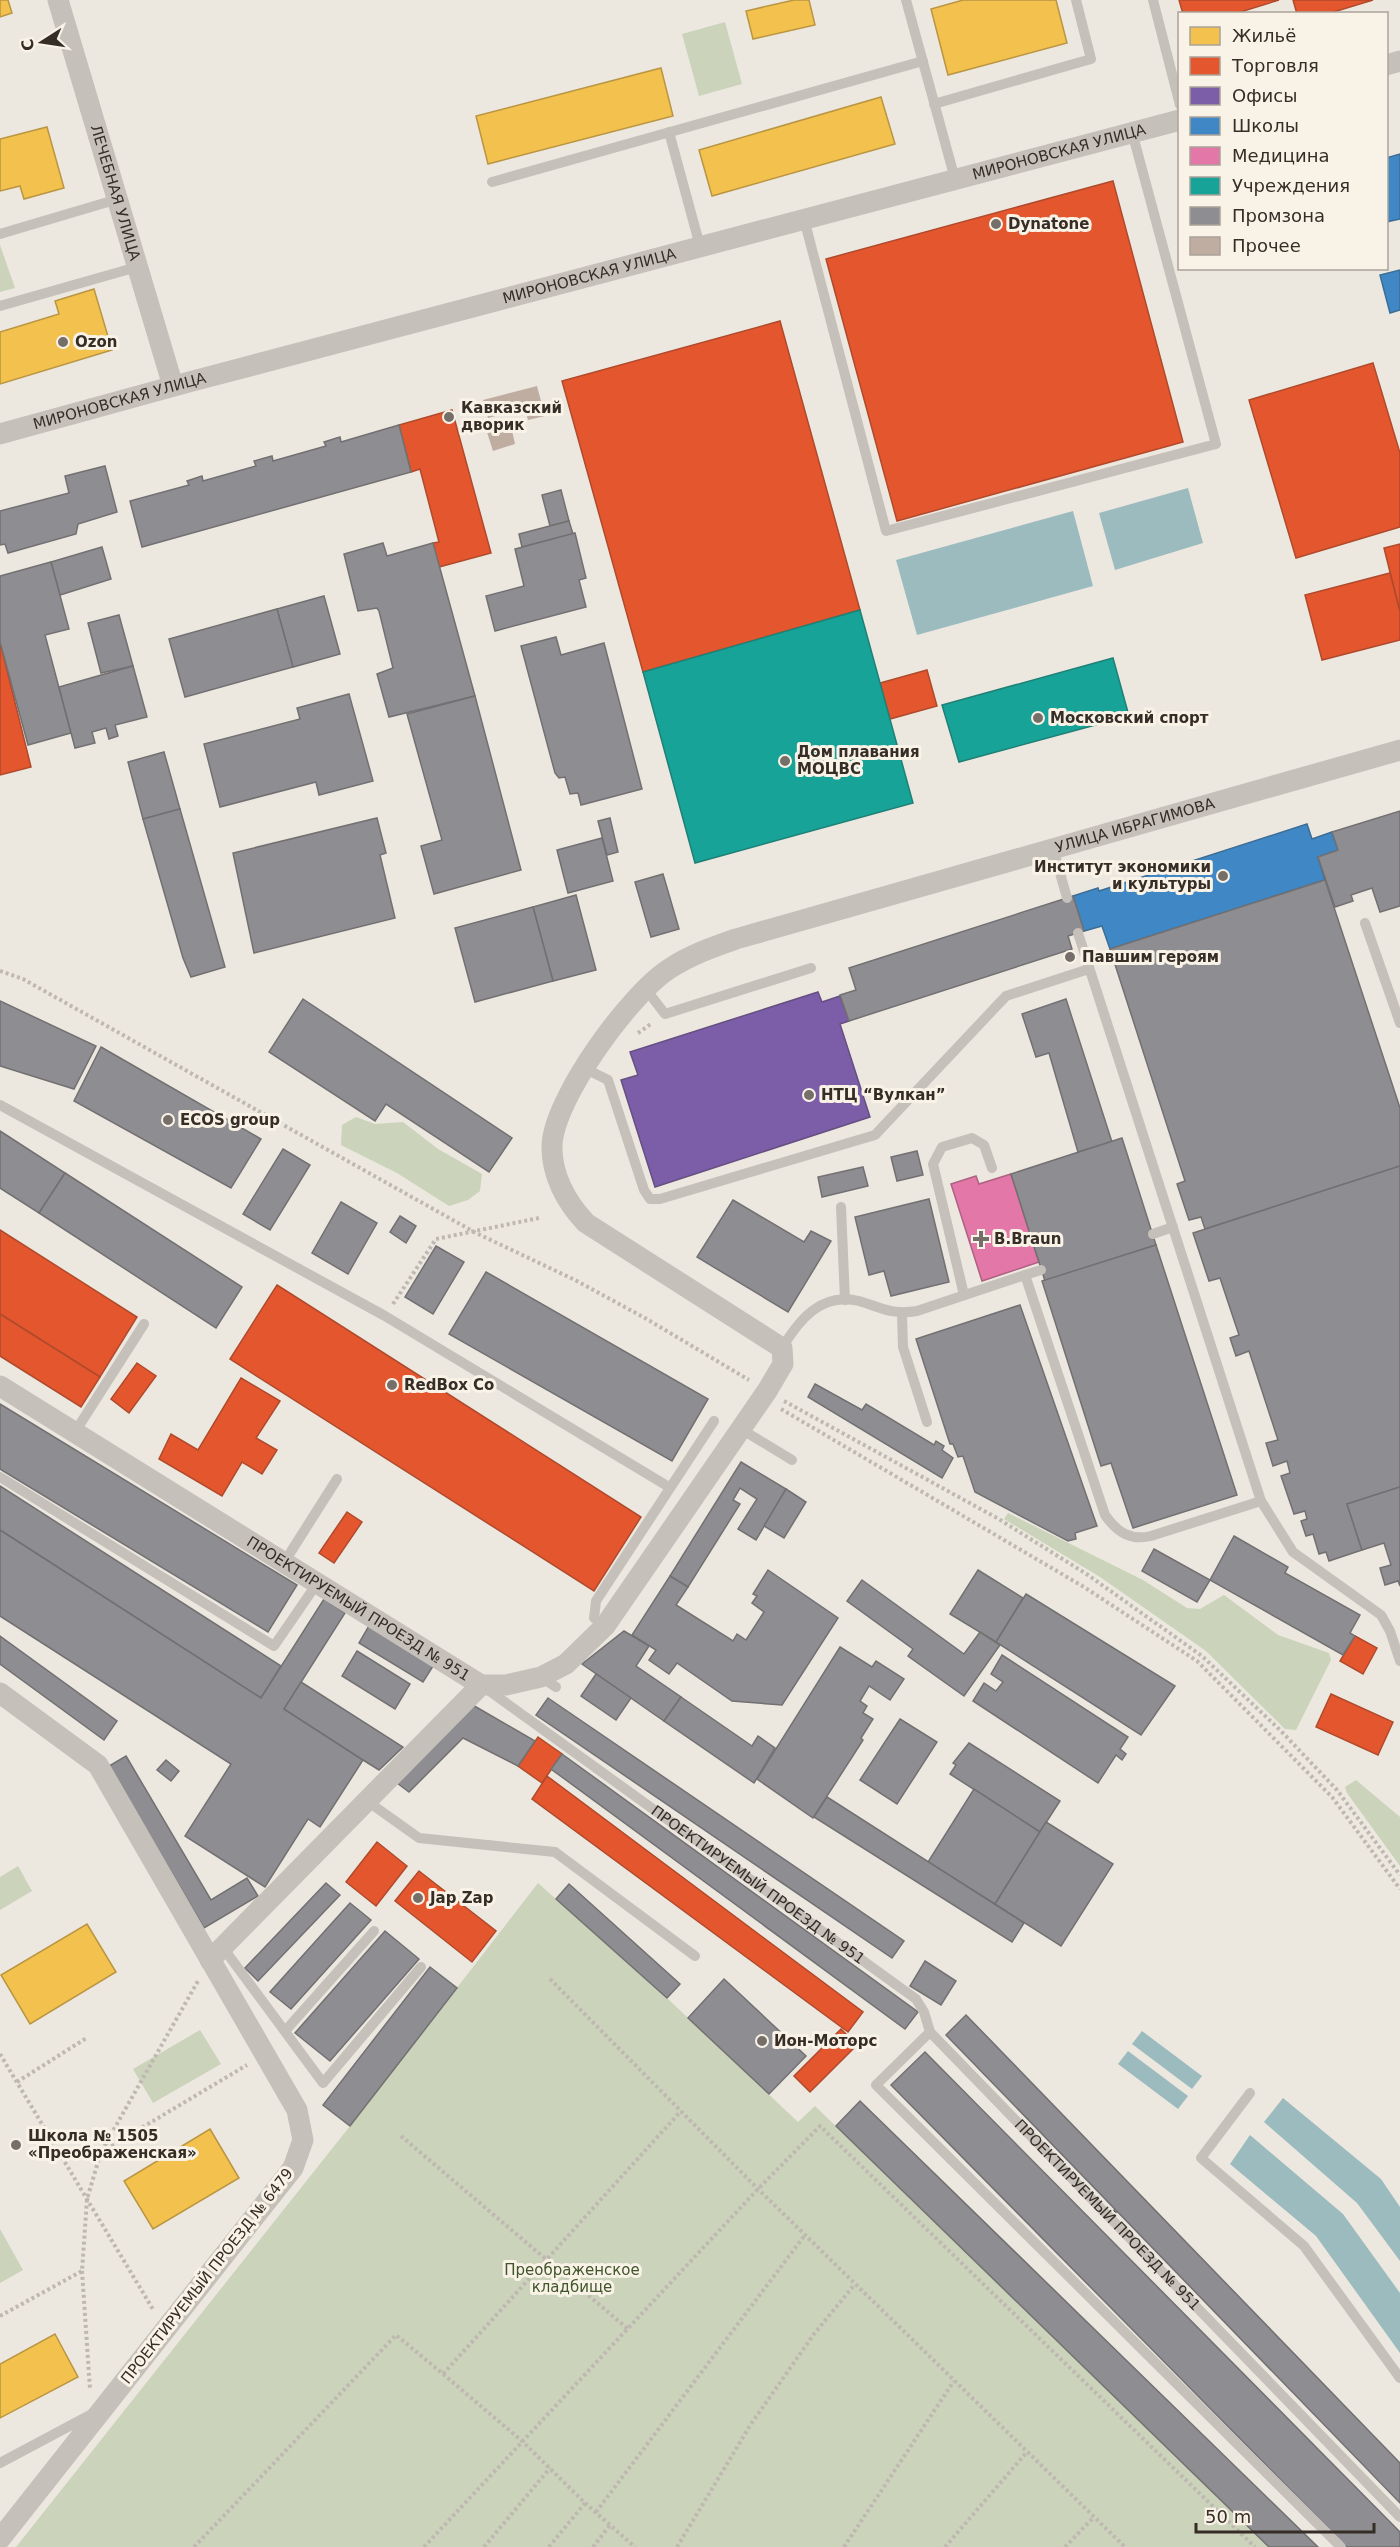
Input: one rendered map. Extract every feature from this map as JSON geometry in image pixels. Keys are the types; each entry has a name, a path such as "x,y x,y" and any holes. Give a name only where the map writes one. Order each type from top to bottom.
{"street":[{"name":"ЛЕЧЕБНАЯ УЛИЦА","path":"57,0 173,386"},
{"name":"МИРОНОВСКАЯ УЛИЦА","path":"0,434 173,386 1178,120"},
{"name":"УЛИЦА ИБРАГИМОВА","path":"782,1348 596,1232 576,1213 554,1172 552,1143 559,1116 584,1068 608,1031 645,988 668,969 697,953 1053,848 1400,750"},
{"path":"217,1954 481,1685 549,1682 605,1626 765,1395 783,1364 782,1348"},
{"name":"ПРОЕКТИРУЕМЫЙ ПРОЕЗД № 951","path":"0,1386 285,1561 481,1685"},
{"name":"ПРОЕКТИРУЕМЫЙ ПРОЕЗД № 6479","path":"0,1693 98,1765 217,1954 265,2055 297,2110 303,2140 293,2168 0,2539"}],"lane":[{"path":"907,0 955,179"},
{"path":"934,104 1091,59 1076,0"},
{"path":"1153,0 1178,101"},
{"path":"492,182 922,61"},
{"path":"669,132 700,246"},
{"path":"804,219 886,531 1216,444 1132,132"},
{"path":"0,234 118,199"},
{"path":"0,306 137,267"},
{"path":"1053,848 1067,898"},
{"path":"1365,923 1400,1023"},
{"path":"1078,933 1261,1501 1293,1552 1381,1615 1390,1631 1400,1661"},
{"path":"645,988 664,1014 812,968"},
{"path":"584,1068 608,1080 644,1190 650,1198 660,1199 874,1135 1006,996 1089,969"},
{"path":"0,1105 385,1316 669,1487"},
{"path":"964,1296 933,1164 942,1147 972,1138 984,1145 992,1168"},
{"path":"841,1207 845,1300"},
{"path":"1153,1234 1173,1227"},
{"path":"782,1348 806,1314 831,1301 845,1300 902,1314 1041,1270"},
{"path":"1025,1275 1106,1515 1120,1532 1140,1539 1261,1501"},
{"path":"902,1314 903,1347 927,1422"},
{"path":"75,1432 144,1324"},
{"path":"605,1626 594,1618 596,1601 714,1421"},
{"path":"741,1429 792,1460"},
{"path":"0,1478 274,1647 318,1582"},
{"path":"285,1561 337,1479"},
{"name":"ПРОЕКТИРУЕМЫЙ ПРОЕЗД № 951","path":"481,1685 916,1999 924,2012 930,2032 1400,2517"},
{"path":"367,1801 419,1838 555,1852 695,1956"},
{"path":"285,2031 374,1931"},
{"path":"217,1954 285,2031 323,2083 420,1967"},
{"path":"930,2032 876,2085 1341,2547"},
{"path":"1250,2093 1201,2158 1304,2246 1400,2378"},
{"path":"0,2463 103,2408"}],"path":[{"path":"0,971 23,979 476,1233 645,1318 765,1395 1084,1587 1197,1661 1332,1797 1400,1889"},
{"path":"636,1034 664,1014"},
{"path":"385,1316 436,1239 476,1233 539,1218"},
{"path":"765,1395 997,1518 1088,1575 1202,1656 1280,1730 1337,1790 1400,1875"},
{"path":"90,2390 82,2271 87,2199 101,2152 217,1954"},
{"path":"550,1979 805,2235 1125,2547"},
{"path":"17,2082 88,2037"},
{"path":"0,2054 154,2310"},
{"path":"101,2152 265,2055"},
{"path":"443,2374 681,2111"},
{"path":"424,2547 758,2188 820,2126 1255,2547"},
{"path":"401,2136 628,2329"},
{"path":"596,2512 805,2235"},
{"path":"0,2316 82,2271"},
{"path":"677,2547 751,2424 814,2334 855,2284"},
{"path":"194,2547 396,2335 522,2441 585,2503 635,2547"},
{"path":"844,2547 954,2381"},
{"path":"945,2547 1027,2452"},
{"path":"484,2547 550,2468"},
{"path":"549,2547 585,2503"},
{"path":"1065,2547 1093,2518"},
{"path":"593,2547 610,2525"}],"green space":[{"path":"725,22 742,84 699,96 682,34"},
{"path":"0,245 15,288 0,292"},
{"path":"356,1117 375,1124 403,1122 438,1149 482,1174 480,1191 468,1200 449,1206 397,1173 341,1145 342,1125"},
{"path":"1008,1513 1143,1580 1187,1608 1200,1609 1224,1595 1278,1635 1329,1653 1331,1660 1296,1730 1285,1729 1206,1651 1100,1577 1004,1519"},
{"path":"1356,1780 1400,1817 1400,1866 1347,1793 1345,1787"},
{"path":"18,1866 32,1891 0,1910 0,1877"},
{"name":"Преображенское кладбище","path":"538,1883 667,1998 798,2122 815,2106 1269,2547 16,2547 350,2126"},
{"path":"200,2030 221,2064 153,2103 133,2069"},
{"path":"0,2229 23,2270 0,2283"}],"water":[{"path":"1188,488 1203,543 1115,570 1099,513"},
{"path":"1073,511 1093,586 917,635 896,560"},
{"path":"1142,2031 1202,2076 1192,2089 1132,2044"},
{"path":"1128,2051 1188,2096 1178,2109 1118,2064"},
{"path":"1283,2098 1381,2179 1400,2207 1400,2261 1357,2203 1264,2122"},
{"path":"1250,2135 1343,2214 1400,2293 1400,2353 1316,2236 1230,2164"}],"building: Жильё":[{"path":"0,0 8,0 12,13 0,17"},
{"path":"794,0 809,0 815,25 753,39 746,11"},
{"path":"963,0 1056,0 1067,43 948,75 931,9"},
{"path":"661,68 673,116 488,164 476,116"},
{"path":"881,97 895,144 712,196 699,150"},
{"path":"47,127 64,188 24,199 20,186 0,191 0,139"},
{"path":"94,289 112,350 0,384 0,332 59,314 55,301"},
{"path":"87,1924 116,1972 30,2024 1,1975"},
{"path":"210,2129 239,2178 153,2229 124,2181"},
{"path":"55,2334 78,2377 0,2418 0,2364"}],"building: Торговля":[{"path":"1179,0 1279,0 1240,12 1182,12"},
{"path":"1293,0 1373,0 1334,12 1296,12"},
{"path":"1113,181 1183,442 897,521 826,259"},
{"path":"780,321 860,610 643,672 562,381"},
{"path":"1373,363 1400,453 1400,527 1296,558 1249,400"},
{"path":"452,410 491,553 439,567 433,543 439,542 420,469 411,472 399,425"},
{"path":"1400,544 1400,612 1384,548"},
{"path":"1390,573 1400,612 1400,640 1322,660 1305,595"},
{"path":"0,642 31,767 0,775"},
{"path":"927,670 937,706 890,719 880,683"},
{"path":"0,1230 137,1317 100,1377 0,1314"},
{"path":"277,1285 641,1517 594,1591 230,1359"},
{"path":"0,1314 100,1377 81,1407 0,1356"},
{"path":"137,1363 156,1376 129,1413 111,1399"},
{"path":"241,1378 280,1401 256,1438 277,1450 262,1474 242,1462 222,1496 159,1459 171,1434 198,1450"},
{"path":"347,1512 362,1522 334,1563 319,1553"},
{"path":"1355,1636 1377,1648 1363,1674 1340,1661"},
{"path":"1331,1694 1393,1722 1378,1755 1316,1727"},
{"path":"538,1737 562,1754 542,1783 518,1766"},
{"path":"547,1776 863,2012 848,2032 532,1799"},
{"path":"377,1842 407,1866 376,1906 346,1882"},
{"path":"419,1871 496,1931 472,1962 395,1901"},
{"path":"841,2029 857,2045 810,2092 794,2076"}],"building: Офисы":[{"path":"818,992 822,1002 840,996 849,1021 840,1024 870,1117 655,1187 621,1080 638,1075 630,1052"}],"building: Школы":[{"path":"1400,154 1400,219 1388,222 1388,157"},
{"path":"1400,270 1400,310 1390,313 1380,275"},
{"path":"1307,824 1312,839 1332,832 1338,850 1318,857 1325,880 1110,949 1102,926 1084,931 1073,896 1098,888 1099,891"}],"building: Медицина":[{"path":"1011,1174 1039,1262 982,1281 951,1184 976,1176 979,1184"}],"building: Учреждения":[{"name":"Дом плавания МОЦВС","path":"860,610 913,803 695,863 643,672"},
{"path":"1113,658 1129,716 959,762 942,705"}],"building: Промзона":[{"path":"399,425 411,472 142,547 130,501 189,485 187,481 202,476 203,481 256,466 254,461 272,456 273,461 326,446 324,442 340,437 341,442"},
{"path":"105,466 117,512 78,524 76,534 8,553 5,544 0,545 0,511 69,493 65,476"},
{"path":"561,490 569,521 550,526 542,495"},
{"path":"569,521 573,534 522,547 519,534"},
{"path":"575,533 586,578 579,580 586,607 495,631 486,596 524,586 515,549"},
{"path":"383,543 387,556 433,543 475,696 389,717 377,674 393,668 379,611 377,608 358,611 344,554"},
{"path":"102,547 111,579 60,595 51,562"},
{"path":"51,562 69,629 45,635 71,733 28,745 0,642 0,576"},
{"path":"324,596 340,654 293,667 277,609"},
{"path":"277,609 293,667 185,697 169,639"},
{"path":"119,615 133,666 101,673 88,623"},
{"path":"556,637 561,655 604,643 642,789 581,805 578,793 570,794 565,777 559,778 555,773 521,646"},
{"path":"133,666 147,717 115,725 118,736 109,739 106,728 92,732 95,743 75,748 59,687"},
{"path":"349,694 373,781 319,795 316,782 220,807 204,744 300,719 297,708"},
{"path":"475,696 521,870 434,894 421,846 442,840 407,714"},
{"path":"164,752 180,809 143,819 128,762"},
{"path":"180,809 225,967 191,977 183,958 143,819"},
{"path":"1400,811 1400,906 1380,912 1372,888 1351,895 1353,901 1335,907 1318,857 1338,850 1332,832"},
{"path":"377,818 386,853 380,855 395,918 254,953 233,853"},
{"path":"610,818 618,852 607,855 598,821"},
{"path":"602,838 613,881 568,893 557,850"},
{"path":"663,874 679,929 651,937 635,882"},
{"path":"1325,880 1400,1108 1400,1166 1205,1229 1201,1217 1189,1220 1177,1184 1185,1181 1110,949"},
{"path":"576,895 596,970 553,981 533,907"},
{"path":"1073,896 1084,931 1068,936 1072,949 849,1021 840,995 856,990 849,968"},
{"path":"533,907 553,981 475,1002 455,928"},
{"path":"303,999 512,1138 489,1172 386,1104 375,1121 269,1052"},
{"path":"1066,999 1112,1142 1078,1152 1049,1053 1036,1057 1022,1014"},
{"path":"0,1001 96,1046 74,1089 0,1066"},
{"name":"ECOS group","path":"101,1047 261,1139 231,1188 74,1101"},
{"path":"0,1131 65,1173 39,1213 0,1188"},
{"path":"1122,1138 1156,1245 1045,1281 1011,1174"},
{"path":"283,1149 310,1165 270,1230 243,1214"},
{"path":"917,1151 923,1175 897,1181 891,1157"},
{"path":"1400,1166 1400,1487 1347,1504 1362,1550 1329,1561 1326,1552 1319,1554 1313,1534 1306,1536 1301,1521 1307,1519 1305,1511 1294,1514 1281,1476 1290,1473 1287,1461 1273,1466 1266,1443 1278,1440 1249,1351 1236,1356 1230,1338 1239,1335 1220,1278 1209,1281 1193,1233"},
{"path":"863,1167 868,1186 822,1197 818,1177"},
{"path":"65,1173 242,1287 216,1328 39,1213"},
{"path":"929,1199 949,1282 891,1296 884,1271 869,1275 855,1217"},
{"path":"733,1200 804,1242 811,1231 831,1241 788,1312 697,1257"},
{"path":"341,1202 377,1223 348,1274 312,1253"},
{"path":"400,1216 416,1226 406,1243 390,1232"},
{"path":"1156,1245 1237,1495 1133,1528 1111,1463 1101,1466 1042,1281"},
{"path":"436,1246 464,1262 433,1314 405,1297"},
{"path":"486,1272 708,1399 672,1461 449,1334"},
{"path":"1020,1305 1097,1526 1075,1533 1076,1539 1068,1541 975,1492 963,1456 958,1457 953,1444 950,1444 916,1339"},
{"path":"815,1384 862,1410 866,1404 934,1445 936,1441 944,1446 942,1450 953,1458 942,1478 808,1397"},
{"path":"0,1404 297,1585 268,1632 0,1469"},
{"path":"741,1462 786,1489 756,1540 738,1529 757,1499 740,1488 733,1500 740,1504 688,1587 670,1576"},
{"path":"0,1486 281,1666 261,1698 0,1530"},
{"path":"1400,1487 1400,1586 1398,1581 1385,1585 1380,1568 1391,1565 1384,1543 1362,1550 1347,1504"},
{"path":"786,1489 806,1502 784,1538 764,1526"},
{"path":"0,1530 261,1698 324,1599 345,1613 284,1709 363,1760 320,1827 308,1819 265,1887 185,1836 231,1764 0,1616"},
{"path":"1234,1536 1288,1567 1285,1573 1360,1615 1350,1633 1355,1636 1343,1655 1210,1580"},
{"path":"1154,1549 1210,1580 1197,1602 1142,1571"},
{"path":"768,1570 838,1618 782,1705 732,1701 677,1663 669,1674 649,1660 656,1650 632,1635 670,1576 688,1587 676,1605 733,1641 737,1634 746,1640 764,1612 752,1603 757,1596 753,1594"},
{"path":"978,1570 1023,1598 996,1642 950,1614"},
{"path":"862,1580 964,1654 980,1632 1000,1645 964,1696 908,1656 913,1649 847,1601"},
{"path":"1026,1594 1175,1686 1141,1735 996,1642"},
{"path":"370,1624 435,1663 423,1682 359,1643"},
{"path":"624,1631 649,1646 636,1666 681,1697 664,1721 582,1664"},
{"path":"0,1636 117,1721 104,1740 0,1664"},
{"path":"840,1647 872,1667 876,1661 904,1679 890,1700 869,1686 860,1701 867,1706 863,1713 873,1719 861,1738 863,1740 813,1818 757,1779"},
{"path":"357,1651 410,1684 395,1709 342,1676"},
{"path":"1002,1655 1128,1737 1120,1749 1126,1754 1122,1760 1116,1755 1098,1783 973,1701 984,1683 996,1691 1003,1682 991,1674"},
{"path":"596,1674 631,1698 616,1720 581,1696"},
{"path":"301,1682 403,1747 379,1770 363,1760 284,1709"},
{"path":"681,1697 752,1746 758,1736 775,1748 754,1783 664,1721"},
{"path":"548,1698 904,1941 892,1958 536,1715"},
{"path":"471,1704 535,1741 518,1766 463,1738 409,1792 397,1783"},
{"path":"900,1719 937,1742 897,1804 860,1780"},
{"path":"969,1743 1060,1801 1040,1832 950,1774 956,1765 953,1763"},
{"path":"562,1754 918,2012 905,2029 551,1769"},
{"path":"126,1756 211,1900 247,1878 258,1896 204,1928 109,1766"},
{"path":"166,1760 179,1771 171,1781 157,1770"},
{"path":"974,1789 1040,1832 995,1904 928,1862"},
{"path":"827,1797 1024,1923 1012,1942 814,1817"},
{"path":"1046,1822 1113,1864 1061,1946 995,1904"},
{"path":"326,1883 340,1895 258,1981 245,1968"},
{"path":"569,1884 680,1984 667,1998 556,1899"},
{"path":"350,1903 371,1920 291,2009 270,1992"},
{"path":"385,1931 419,1959 330,2061 295,2033"},
{"path":"925,1961 956,1981 941,2005 910,1986"},
{"path":"430,1967 457,1988 350,2126 323,2105"},
{"path":"724,1979 806,2056 769,2094 688,2018"},
{"path":"966,2015 1400,2463 1400,2503 946,2035"},
{"path":"925,2052 1400,2532 1400,2547 1347,2547 891,2085"},
{"path":"860,2101 1318,2547 1269,2547 836,2126"}],"building: Прочее":[{"path":"537,386 545,416 528,420 525,408 488,418 483,400"},
{"path":"510,422 515,444 493,451 486,429"}],"place":[{"name":"Dynatone","path":"996,224"},
{"name":"Ozon","path":"63,342"},
{"name":"Кавказский дворик","path":"449,417"},
{"name":"Московский спорт","path":"1038,718"},
{"name":"Дом плавания МОЦВС","path":"785,761"},
{"name":"Институт экономики и культуры","path":"1223,876"},
{"name":"Павшим героям","path":"1070,957"},
{"name":"НТЦ “Вулкан”","path":"809,1095"},
{"name":"ECOS group","path":"168,1120"},
{"name":"B.Braun","path":"981,1239"},
{"name":"RedBox Co","path":"392,1385"},
{"name":"Jap Zap","path":"418,1898"},
{"name":"Ион-Моторс","path":"762,2041"},
{"name":"Школа № 1505 «Преображенская»","path":"16,2145"}]}
